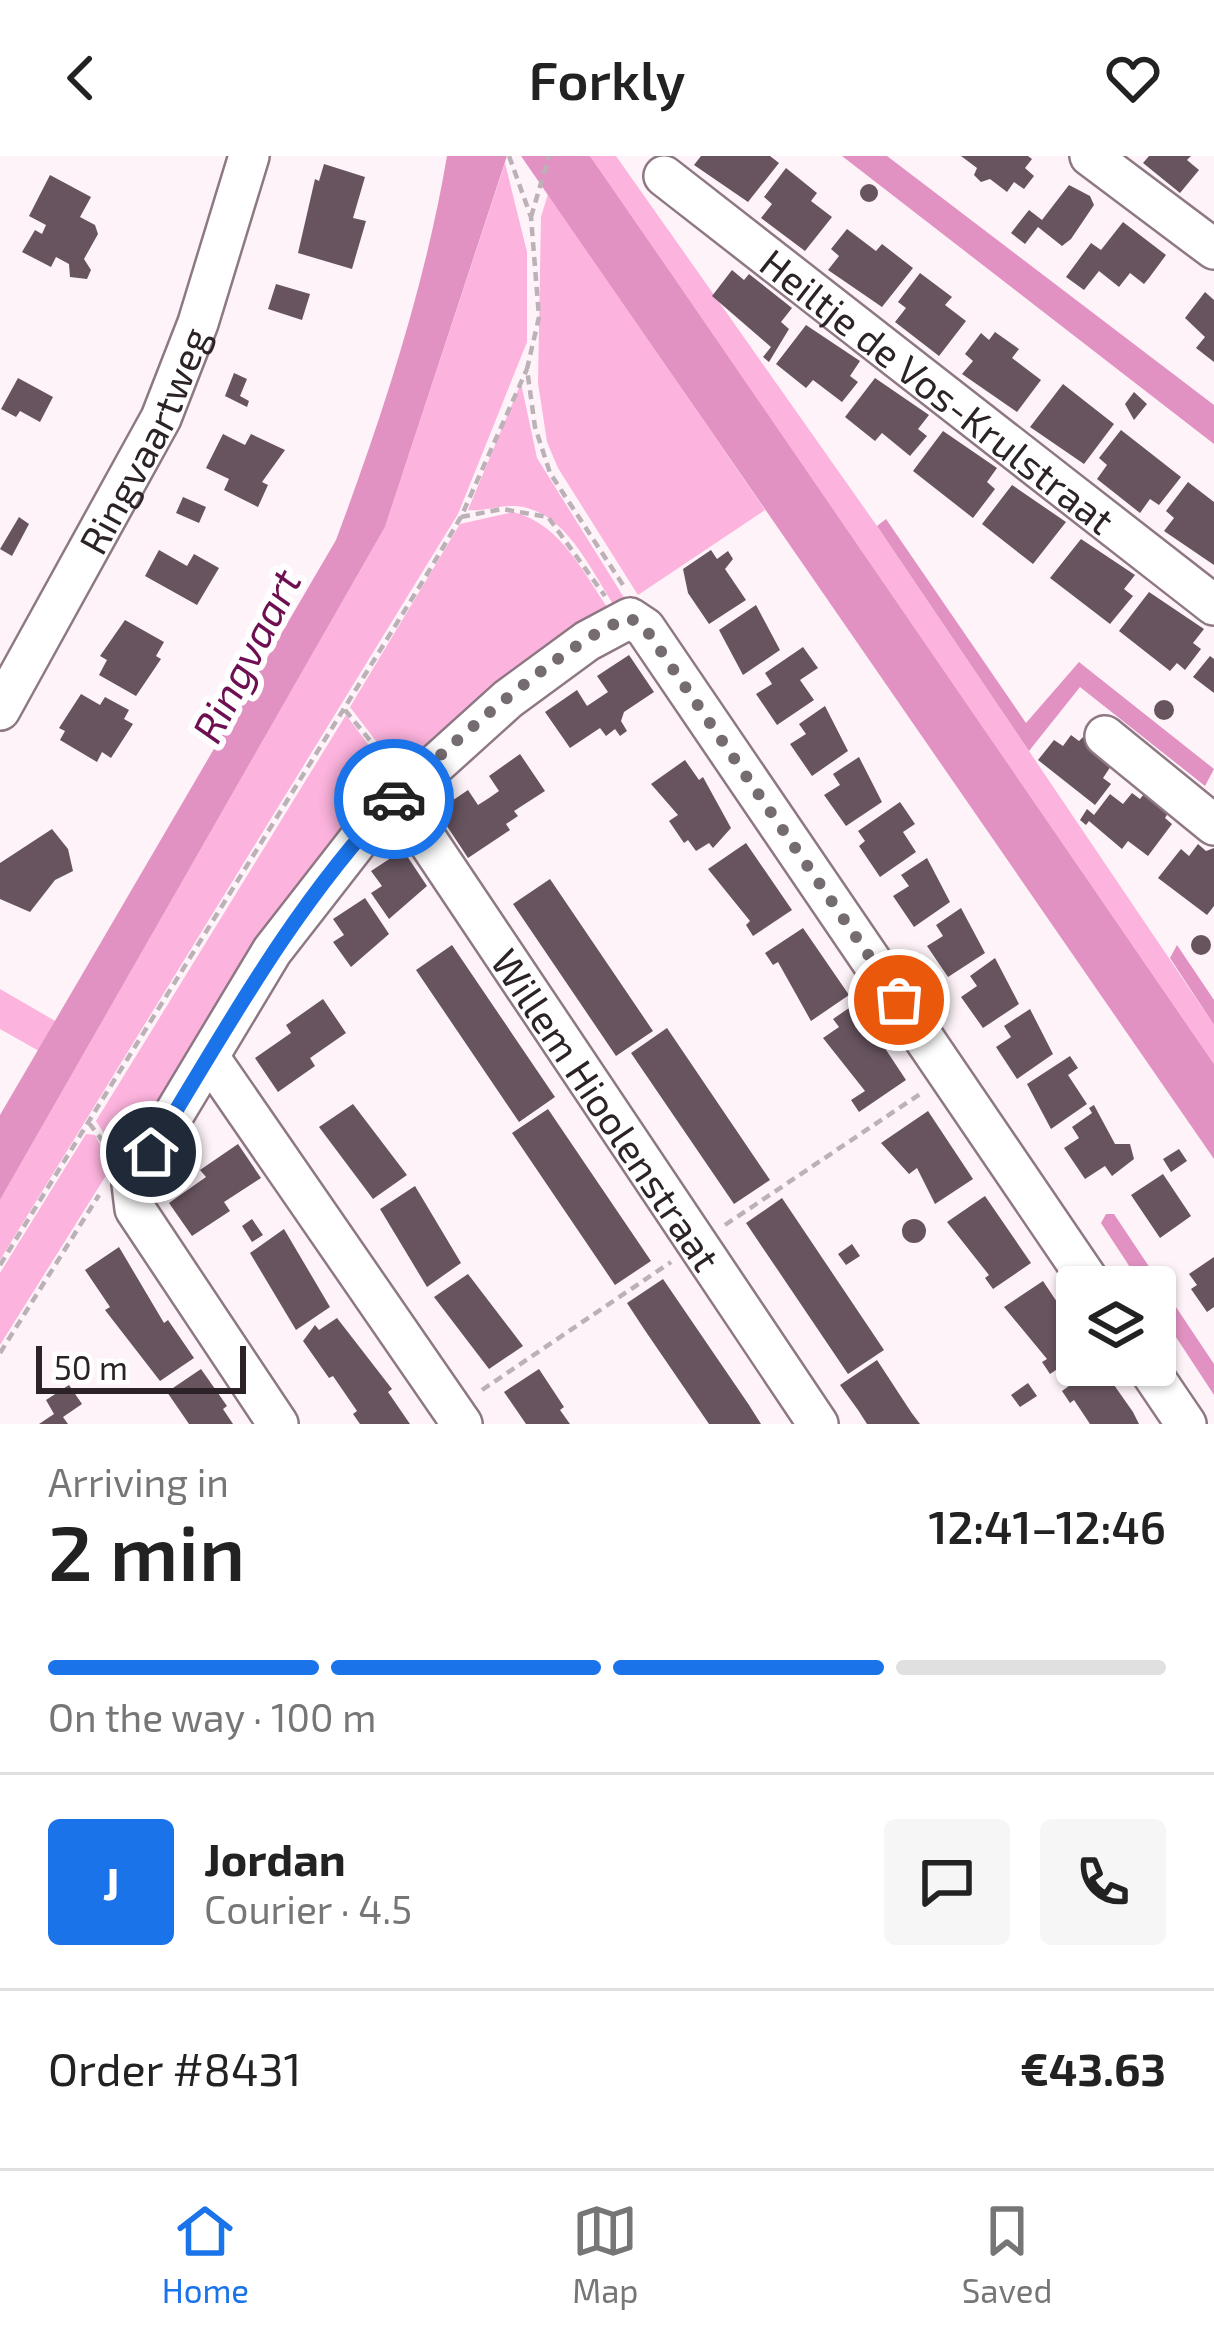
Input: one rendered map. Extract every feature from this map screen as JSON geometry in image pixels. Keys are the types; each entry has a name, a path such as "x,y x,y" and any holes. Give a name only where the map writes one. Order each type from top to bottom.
{"street":[{"name":"Ringvaartweg","path":"0,710 161,418 198,323 249,156"},
{"path":"1090,156 1214,249"},
{"name":"Heiltje de Vos-Krulstraat","path":"664,176 1214,605"},
{"path":"278,1424 135,1209 129,1182 282,937 330,871 398,795 508,699 626,619 645,628 1080,1266"},
{"path":"1106,736 1211,816"},
{"name":"Willem Hioolenstraat","path":"398,795 818,1424"},
{"path":"209,1057 459,1420"},
{"path":"1160,1386 1186,1424"}],"path":[{"path":"0,1265 461,517 527,369 539,317 531,217 509,156"},
{"path":"531,217 549,156"},
{"path":"527,369 535,427 550,473 632,600 626,619"},
{"path":"461,517 502,509 548,517 626,619"},
{"path":"345,710 399,777 398,795"},
{"path":"812,1166 950,1074"},
{"path":"89,1123 129,1182"},
{"path":"0,1353 106,1184 117,1177 129,1182"},
{"path":"459,1420 587,1318"}],"shaded area":[{"path":"447,156 507,156 385,527 0,1200 0,1115 336,540 400,351"},
{"path":"521,156 590,156 1214,1064 1214,1159"},
{"path":"590,156 616,156 877,526 1214,1025 1214,1064"},
{"path":"842,156 887,156 1214,405 1214,444"},
{"path":"505,163 527,252 527,342 458,514 0,1260 0,1200 385,527"},
{"path":"548,194 765,510 638,595 558,468 547,442 538,383 541,217"},
{"path":"521,383 537,458 628,604 617,610 576,545 549,518 515,506 468,510"},
{"path":"513,512 530,518 558,539 612,614 401,774 350,707 460,524"},
{"path":"886,519 1026,723 1079,662 1214,769 1205,786 1080,687 1029,751 877,526"},
{"path":"346,715 396,781 130,1174 96,1121"},
{"path":"1177,945 1214,1000 1214,1025 1170,958"},
{"path":"0,989 57,1022 39,1051 0,1029"},
{"path":"86,1134 95,1135 112,1166 0,1345 0,1273"},
{"path":"1106,1214 1114,1214 1149,1266 1129,1266 1101,1223"},
{"path":"1176,1307 1214,1364 1214,1395 1176,1337"}],"building":[{"path":"701,156 770,156 779,163 748,202 694,165"},
{"path":"961,156 1028,156 1032,159 1025,168 1034,176 1024,189 1014,182 1007,192 990,179 981,182 974,175 977,168"},
{"path":"1149,156 1191,156 1187,160 1199,170 1180,193 1143,163"},
{"path":"324,164 365,177 353,218 366,221 352,269 298,253 315,179 319,181"},
{"path":"786,168 817,193 811,201 832,217 805,251 761,218 772,204 764,197"},
{"path":"50,175 91,197 80,217 95,225 98,234 84,259 91,270 87,279 70,277 69,264 56,257 51,267 22,252 35,230 42,234 46,225 29,216"},
{"path":"869,184 878,193 869,202 860,193"},
{"path":"1069,185 1090,196 1094,205 1071,239 1062,246 1038,227 1025,244 1011,233 1029,210 1042,220"},
{"path":"1123,222 1166,255 1144,284 1130,273 1119,287 1099,271 1084,290 1066,277 1091,243 1101,250"},
{"path":"847,229 876,251 882,244 913,268 882,307 828,270 839,256 831,249"},
{"path":"732,270 744,280 749,274 792,308 781,322 789,329 769,362 763,357 771,347 712,296"},
{"path":"920,273 952,297 945,305 966,321 939,356 895,322 906,308 898,302"},
{"path":"276,284 310,294 302,320 268,309"},
{"path":"1205,292 1214,300 1214,362 1196,348 1205,337 1185,318"},
{"path":"806,325 860,361 850,376 858,382 842,402 813,380 806,388 776,364"},
{"path":"995,332 1019,349 1012,358 1041,380 1017,412 962,374 973,361 965,354 981,333 989,340"},
{"path":"234,373 247,379 240,396 249,401 247,407 225,396"},
{"path":"18,378 53,397 40,422 20,411 16,417 1,409"},
{"path":"875,378 929,415 918,429 927,436 910,456 882,433 875,441 845,417"},
{"path":"1063,384 1114,424 1084,464 1030,427"},
{"path":"1134,392 1147,404 1134,420 1125,404"},
{"path":"1121,430 1181,477 1159,505 1150,499 1140,513 1097,479 1107,465 1099,458"},
{"path":"943,431 997,468 987,482 995,489 973,518 913,471"},
{"path":"223,434 245,445 251,434 285,450 262,482 268,485 258,507 224,490 229,479 206,468"},
{"path":"1188,482 1214,502 1214,565 1164,531 1174,518 1166,511"},
{"path":"1012,485 1066,522 1033,564 982,524"},
{"path":"183,497 206,507 199,523 176,513"},
{"path":"19,517 29,524 12,556 0,549"},
{"path":"1081,539 1135,575 1124,589 1133,596 1110,624 1050,578"},
{"path":"159,550 187,566 194,554 219,568 197,605 145,576"},
{"path":"711,550 717,559 728,551 733,559 725,569 746,600 709,624 688,593 683,569"},
{"path":"1149,592 1204,629 1193,643 1201,649 1185,670 1177,663 1170,671 1119,631"},
{"path":"756,605 780,650 743,675 719,630"},
{"path":"125,620 164,642 156,656 161,659 136,696 99,675 107,660 100,656"},
{"path":"803,647 818,668 800,680 814,700 777,725 756,694 772,684 765,673"},
{"path":"629,655 654,692 624,712 621,721 627,731 620,736 615,729 606,736 600,728 570,748 545,712 577,690 587,706 608,692 597,676"},
{"path":"1210,656 1214,659 1214,693 1193,677"},
{"path":"81,694 100,705 105,697 129,710 124,719 133,724 111,758 102,752 97,762 60,740 65,731 59,728"},
{"path":"1164,700 1174,710 1164,720 1154,710"},
{"path":"825,706 848,751 812,776 790,744 806,734 799,724"},
{"path":"1071,735 1079,741 1084,736 1108,755 1104,760 1111,766 1103,778 1111,784 1095,805 1038,760 1054,740 1063,746"},
{"path":"520,754 545,791 514,811 518,816 506,824 510,830 468,858 437,811 468,790 478,805 489,798 499,791 489,776"},
{"path":"859,757 882,802 846,826 824,795 840,785 833,774"},
{"path":"685,760 699,780 703,777 731,828 713,848 709,843 696,851 688,840 684,843 669,821 678,815 651,784"},
{"path":"1132,793 1140,799 1144,794 1168,813 1165,818 1172,824 1148,856 1128,841 1122,849 1089,821 1086,825 1080,820 1087,809 1094,815 1110,794 1123,804"},
{"path":"900,802 915,824 903,832 916,852 880,877 859,846 865,841 858,831"},
{"path":"52,829 68,849 73,871 55,880 30,912 0,899 0,863"},
{"path":"746,843 792,910 753,936 746,925 750,921 708,869"},
{"path":"1198,844 1206,851 1214,848 1214,906 1207,915 1158,878 1181,849 1189,856"},
{"path":"403,850 427,886 389,919 371,893 382,886 371,871"},
{"path":"927,858 950,902 914,927 893,896 909,886 901,875"},
{"path":"550,879 653,1031 616,1056 513,904"},
{"path":"365,898 389,934 351,967 333,942 344,935 333,919"},
{"path":"961,908 985,953 948,977 927,946 943,936 936,925"},
{"path":"803,928 849,995 811,1021 778,962 773,965 765,953"},
{"path":"1201,935 1211,945 1201,955 1191,945"},
{"path":"452,945 555,1097 519,1122 416,970"},
{"path":"995,958 1019,1004 983,1028 961,997 977,986 970,976"},
{"path":"323,999 346,1033 310,1058 315,1066 278,1092 255,1058 291,1033 286,1025"},
{"path":"849,1008 855,1016 861,1012 906,1080 859,1112 851,1100 865,1091 823,1038 839,1027 833,1019"},
{"path":"1030,1009 1053,1054 1017,1079 996,1047 1011,1037 1004,1026"},
{"path":"667,1028 770,1180 734,1204 631,1053"},
{"path":"1070,1056 1078,1068 1068,1075 1087,1104 1051,1129 1027,1084"},
{"path":"353,1104 407,1175 373,1199 319,1127"},
{"path":"1094,1105 1115,1144 1130,1144 1134,1159 1112,1176 1105,1166 1085,1179 1064,1148 1079,1138 1072,1127 1092,1113 1089,1108"},
{"path":"548,1109 651,1261 615,1285 512,1133"},
{"path":"928,1111 973,1179 935,1204 917,1168 909,1174 881,1143"},
{"path":"238,1144 261,1178 224,1202 230,1211 192,1236 169,1203 206,1177 200,1170"},
{"path":"1179,1149 1187,1161 1171,1172 1163,1159"},
{"path":"1163,1174 1191,1216 1160,1238 1131,1195"},
{"path":"415,1186 461,1263 427,1287 380,1209"},
{"path":"985,1196 1031,1263 993,1289 985,1278 989,1275 947,1222"},
{"path":"782,1198 884,1350 848,1374 746,1223"},
{"path":"252,1219 263,1235 252,1242 242,1226"},
{"path":"914,1219 926,1231 914,1243 902,1231"},
{"path":"284,1229 330,1307 296,1330 250,1253"},
{"path":"852,1244 860,1256 846,1265 838,1254"},
{"path":"119,1247 164,1323 168,1320 194,1358 160,1381 105,1310 110,1307 85,1270"},
{"path":"1214,1257 1214,1307 1207,1312 1191,1289 1197,1285 1189,1274"},
{"path":"468,1274 523,1346 489,1369 434,1297"},
{"path":"663,1279 761,1424 709,1424 644,1329 627,1303"},
{"path":"1043,1281 1056,1300 1056,1370 1050,1374 1042,1362 1047,1359 1004,1307"},
{"path":"337,1318 392,1389 388,1392 410,1424 360,1424 353,1414 357,1411 303,1341 315,1325 319,1330"},
{"path":"877,1360 920,1424 867,1424 840,1385"},
{"path":"201,1369 227,1406 223,1409 233,1424 189,1424 167,1392"},
{"path":"539,1369 570,1424 526,1424 504,1392"},
{"path":"1028,1383 1037,1396 1020,1407 1011,1395"},
{"path":"69,1385 82,1404 63,1417 68,1424 39,1424 54,1414 46,1400"},
{"path":"1069,1386 1115,1386 1139,1424 1090,1424 1062,1391"}],"way so far":[{"path":"394,799 508,699 587,641 630,618 645,628 899,1000"}],"route":[{"path":"151,1152 272,951 330,871 394,799"}],"water label":[{"name":"Ringvaart","path":"245,655"}]}
